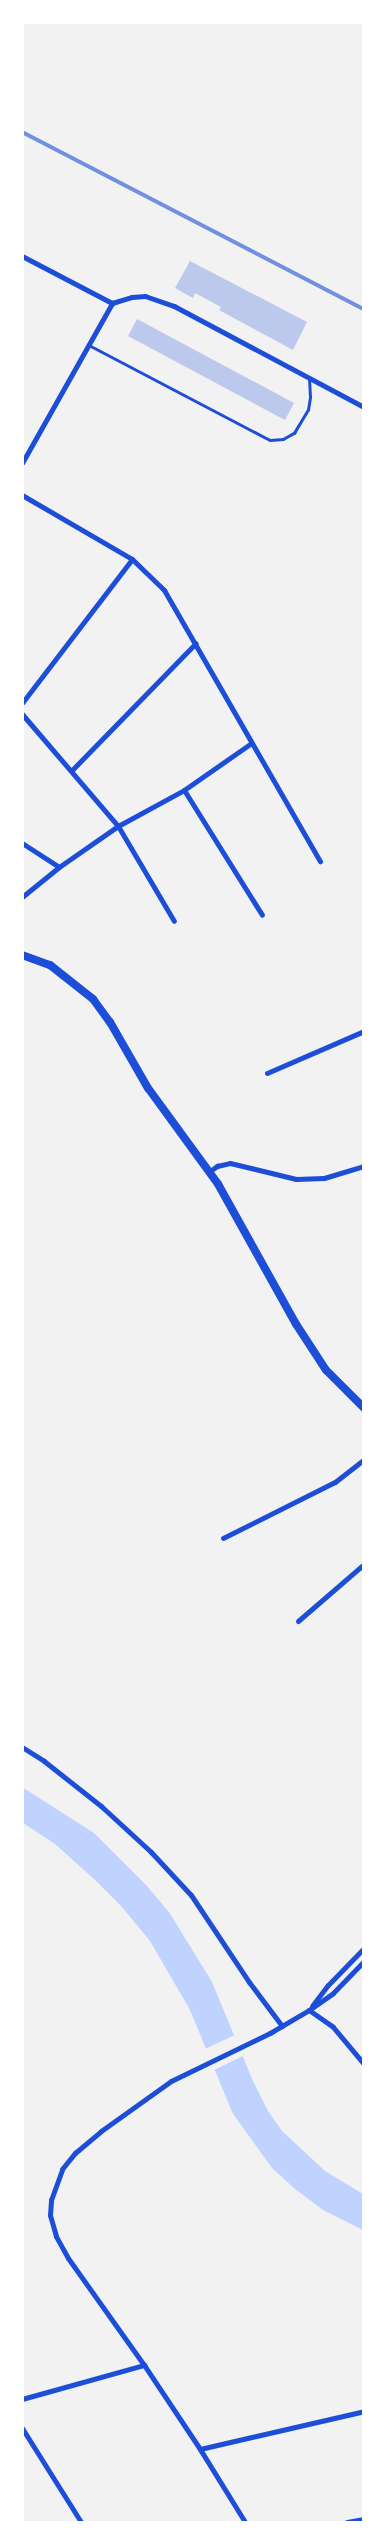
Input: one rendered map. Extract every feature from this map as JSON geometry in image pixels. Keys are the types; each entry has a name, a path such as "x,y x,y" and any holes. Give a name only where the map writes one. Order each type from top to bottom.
{"main road":[{"path":"22,955 50,966 94,999 110,1022 148,1088 210,1171 296,1324 326,1370 364,1408"}],"street":[{"path":"22,256 112,304 145,296 158,299 309,380 364,407"},
{"path":"22,463 112,304"},
{"path":"22,495 132,559 164,590 196,643 250,744 320,861"},
{"path":"22,703 132,559"},
{"path":"72,770 196,643"},
{"path":"22,714 72,770 118,826 174,922"},
{"path":"22,897 59,867 118,826 184,790 250,744"},
{"path":"184,790 262,914"},
{"path":"22,843 59,867"},
{"path":"267,1074 364,1031"},
{"path":"210,1171 217,1166 230,1164 296,1179 324,1178 364,1166"},
{"path":"223,1538 335,1482 364,1459"},
{"path":"298,1621 364,1564"},
{"path":"22,1747 44,1761 101,1806 151,1852 191,1895 282,2026"},
{"path":"309,2010 328,1985 364,1948"},
{"path":"245,2522 200,2449 144,2365 68,2258 56,2236 50,2216 51,2200 62,2169 75,2153 171,2081 270,2033 309,2010 333,1993 364,1961"},
{"path":"309,2010 333,2027 354,2055 364,2064"},
{"path":"22,2399 144,2365"},
{"path":"200,2449 364,2411"},
{"path":"22,2428 81,2522"},
{"path":"347,2522 364,2520"}],"lane":[{"path":"89,345 270,440 283,439 294,433 303,420 310,397 309,380"}],"water":[{"path":"22,1787 94,1833 146,1885 169,1912 212,1982 253,2081 268,2111 282,2131 325,2171 363,2194 363,2230 323,2210 295,2189 272,2168 233,2114 190,2010 150,1941 122,1907 94,1879 55,1844 23,1823"}],"pier":[{"path":"237,2034 245,2055 212,2071 203,2050"}],"building":[{"path":"190,261 307,322 293,350 219,310 221,307 195,293 193,298 175,288"},
{"path":"137,319 294,403 285,420 128,336"}],"railway":[{"path":"22,132 364,309"}]}
